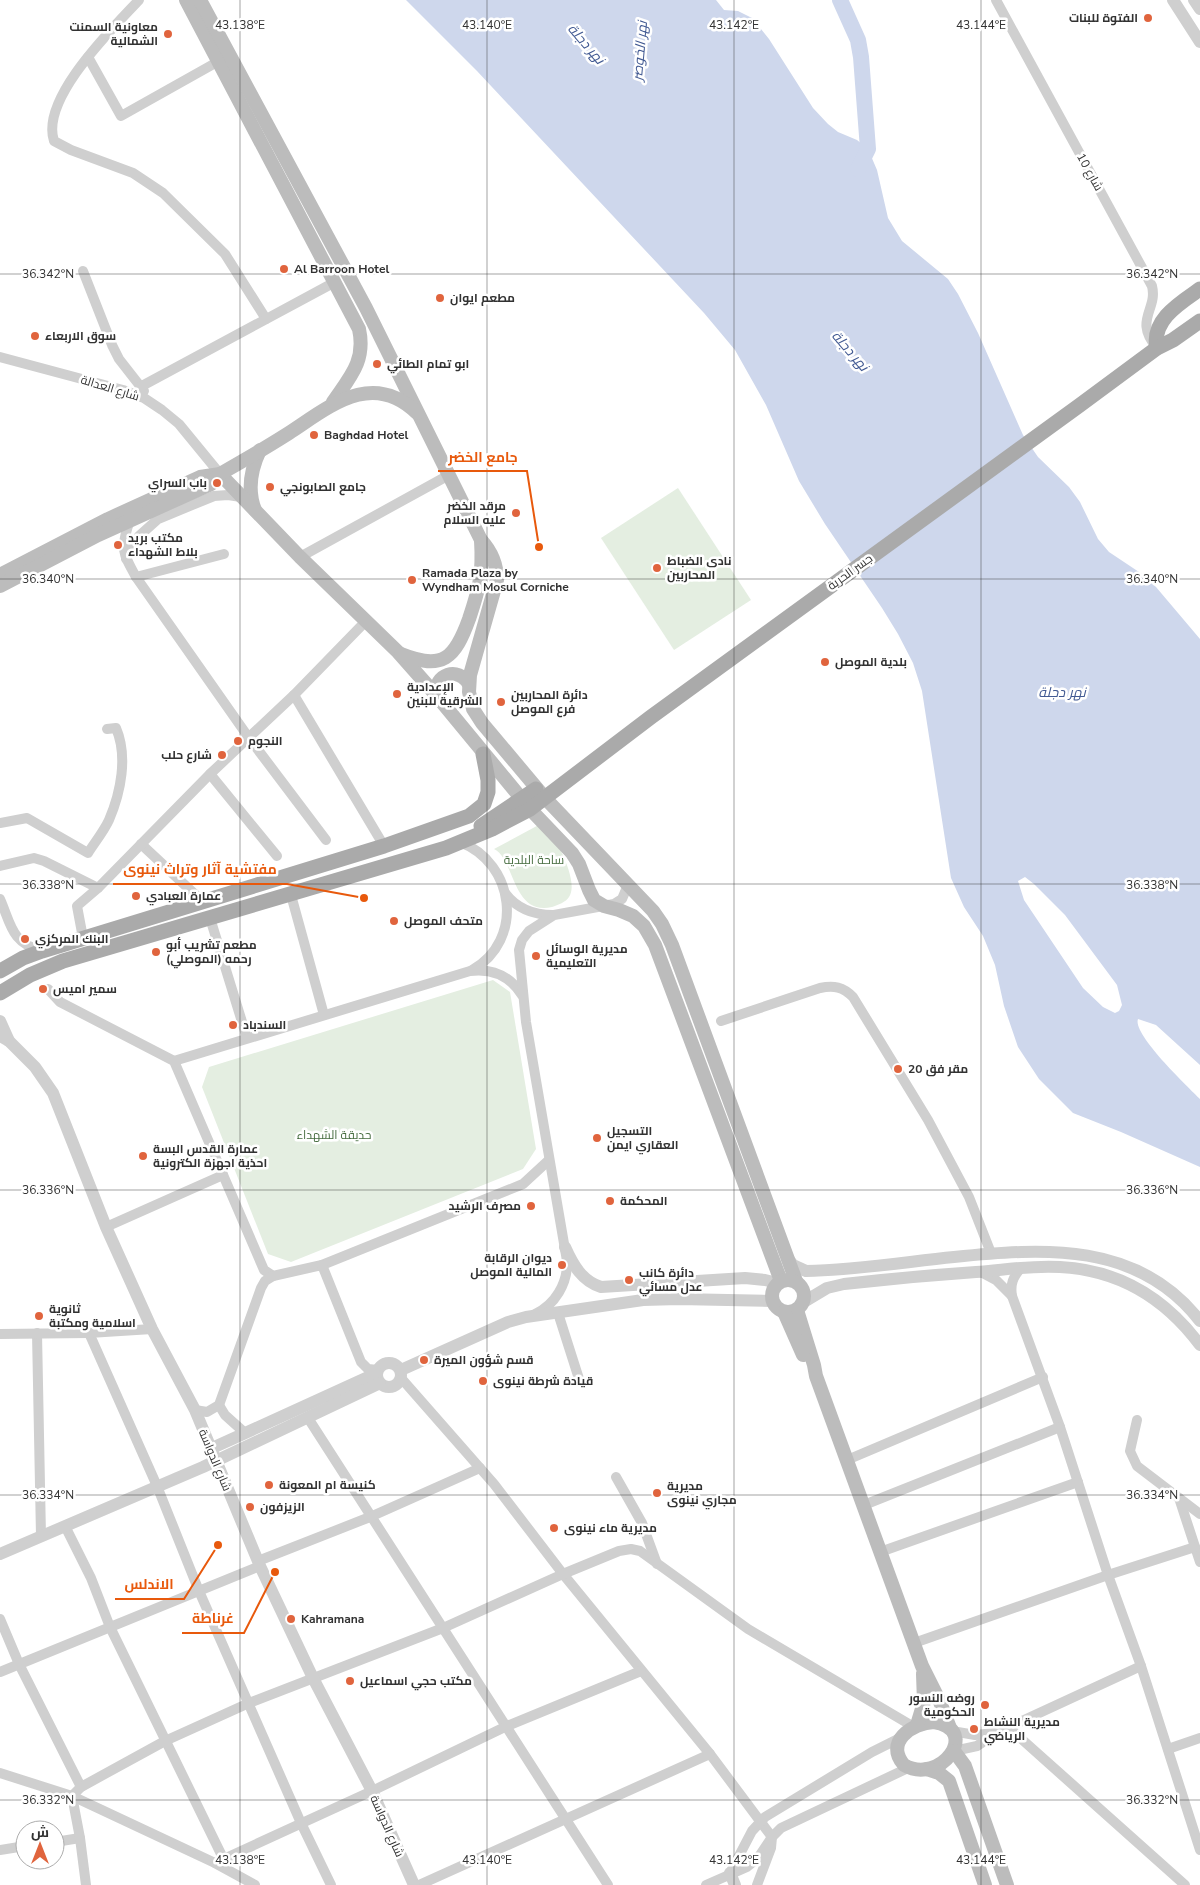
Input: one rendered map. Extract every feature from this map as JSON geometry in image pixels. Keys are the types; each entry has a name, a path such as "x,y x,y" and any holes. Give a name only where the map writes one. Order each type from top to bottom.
{"main road":[{"path":"186,0 353,316 361,337 360,355 354,372 331,405"},
{"path":"200,0 366,308 481,540 492,554 497,571 497,580 474,658 469,684 471,701 477,716 540,794 653,911 670,938 796,1281 804,1291 794,1308 808,1368 816,1376 922,1666 955,1735 954,1751 944,1761 927,1769"},
{"path":"1157,348 1155,337 1163,321 1175,307 1200,289"},
{"path":"353,316 366,308"},
{"name":"جسر الحرية","path":"467,840 480,826 526,804 651,717 1157,348 1200,321"},
{"path":"0,586 82,543 207,486 220,474 331,405 353,395 378,394 402,401 421,417"},
{"path":"256,511 251,496 251,480 260,450"},
{"path":"220,474 300,557 398,652 436,695 526,804 572,853 580,864 594,900 604,906 633,916 644,926 652,938 779,1282"},
{"path":"0,575 66,539 117,515 200,477 220,474"},
{"path":"398,652 414,659 430,662 446,658 458,647 480,589 482,570 481,540"},
{"path":"436,695 437,684 445,675 450,673 462,675 469,684"},
{"path":"0,971 23,958 42,951 384,846 469,816 480,809 487,799 489,786 483,754"},
{"path":"0,992 56,963 428,854 467,840"},
{"path":"794,1308 777,1308 772,1301 771,1293 779,1282 788,1279 796,1281"},
{"path":"916,1726 924,1702 922,1666"},
{"path":"951,1729 943,1724 934,1722 916,1726 902,1736 897,1748 897,1755 908,1768 927,1769 939,1773 949,1781 985,1885"},
{"path":"954,1751 965,1766 1007,1885"}],"street":[{"path":"139,0 88,57 70,82 56,109 52,126 54,141 70,150 132,173 163,193 225,254 266,319"},
{"name":"شارع 10","path":"996,0 1152,286 1153,296 1148,308 1146,324 1149,339 1157,348"},
{"path":"1173,0 1200,42"},
{"path":"1194,0 1200,9"},
{"path":"88,57 120,116 219,62"},
{"path":"83,270 119,359 153,404"},
{"path":"140,386 335,282"},
{"name":"شارع العدالة","path":"0,357 123,390 153,404 179,424 220,474"},
{"path":"300,557 449,475"},
{"path":"126,558 139,536 158,519 214,496 241,496"},
{"path":"130,520 123,542 126,558 136,577 249,738 326,840"},
{"path":"136,577 224,554"},
{"path":"0,569 18,566"},
{"path":"84,938 77,906 98,888 210,774 294,695 366,621"},
{"path":"294,695 384,846"},
{"path":"0,823 27,818 88,853 109,821 119,790 122,742 116,728 107,729"},
{"path":"210,774 277,856"},
{"path":"467,840 491,865 509,898 525,910 544,915 554,915 614,904 622,898 628,885"},
{"path":"141,844 202,902"},
{"path":"0,866 34,858 44,861 98,888"},
{"path":"470,971 490,958 503,937 508,914 503,890"},
{"path":"291,895 324,1015"},
{"path":"0,899 10,927 16,936 31,947 42,951"},
{"path":"526,1318 544,1309 561,1290 567,1273 565,1247 549,1160 518,956 520,945 528,931 554,915"},
{"path":"210,918 248,1038"},
{"path":"174,1061 470,971 488,970 496,972 512,982 523,996"},
{"path":"721,1021 830,985 845,989 854,997 928,1120 969,1197 991,1253"},
{"path":"48,989 60,1002 174,1061 264,1270 272,1276"},
{"name":"شارع الدواسة","path":"0,1021 4,1039 35,1067 53,1093 106,1227 152,1329 194,1410 259,1564 313,1678 372,1791 414,1885"},
{"path":"194,1410 207,1412 219,1405 261,1288 265,1281 272,1276 322,1265 524,1184 549,1160"},
{"path":"106,1227 222,1175"},
{"path":"565,1247 584,1277 589,1282 602,1287 746,1278 779,1282"},
{"path":"787,1257 793,1265 806,1271 991,1253 1046,1251 1082,1254 1125,1266 1145,1275 1181,1300 1200,1321"},
{"path":"1046,1251 1046,1266"},
{"path":"888,1264 890,1279"},
{"path":"322,1265 361,1362 378,1375 384,1386 396,1385 401,1374 508,1322 526,1318 643,1300 772,1301"},
{"path":"794,1308 832,1286 890,1279 1060,1266 1099,1273 1141,1290 1179,1319 1200,1345"},
{"path":"1021,1268 1011,1284 1012,1296 1043,1376 1108,1575 1141,1666 1200,1850"},
{"path":"981,1272 996,1280 1012,1296"},
{"path":"558,1313 580,1382"},
{"path":"0,1334 88,1333 152,1329"},
{"path":"37,1333 41,1536"},
{"path":"88,1333 157,1486 199,1591 250,1703 301,1823 331,1885"},
{"path":"0,1554 215,1461 308,1418 378,1375 382,1364 389,1362 396,1364 401,1374 480,1468 563,1574 710,1754 772,1836 771,1848 757,1885"},
{"path":"210,1449 378,1375"},
{"path":"847,1460 1043,1376"},
{"path":"219,1405 226,1415 245,1433"},
{"path":"308,1418 608,1885"},
{"path":"1137,1420 1131,1443 1132,1459 1143,1472 1200,1514"},
{"path":"864,1505 1060,1427"},
{"path":"0,1672 199,1591 480,1468"},
{"path":"616,1477 642,1523 657,1564"},
{"path":"880,1552 1078,1482"},
{"path":"1179,1498 1200,1562"},
{"path":"65,1526 90,1578 110,1627 166,1741 219,1860"},
{"path":"914,1643 1108,1575 1195,1547"},
{"path":"72,1796 81,1787 166,1741 250,1703 443,1628 619,1551 632,1549 640,1551 748,1629 916,1726"},
{"path":"0,1619 19,1664 81,1787"},
{"path":"954,1751 977,1746 1008,1727 1141,1666"},
{"path":"219,1860 372,1791 507,1726 642,1671"},
{"path":"1008,1727 1185,1885"},
{"path":"951,1729 975,1735 996,1733"},
{"path":"733,1879 752,1831 760,1821 872,1752 902,1736"},
{"path":"1168,1749 1200,1738"},
{"path":"420,1885 710,1754"},
{"path":"706,1885 733,1879 739,1871 753,1863 772,1836 781,1828 908,1768"},
{"path":"0,1773 5,1778 72,1796 219,1860 250,1884"},
{"path":"72,1796 86,1885"},
{"path":"65,1840 80,1838"},
{"path":"0,1850 15,1848"}],"green space":[{"path":"678,488 751,600 674,650 601,538"},
{"name":"ساحة البلدية","path":"546,821 569,870 571,890 569,897 562,903 552,907 539,908 529,903 522,895 501,855 494,849"},
{"name":"حديقة الشهداء","path":"493,980 510,992 536,1149 523,1169 291,1262 268,1254 202,1087 209,1067"}],"water":[{"name":"نهر دجلة","path":"406,0 716,0 724,10 738,11 752,18 769,39 813,108 838,132 857,140 868,149 877,170 888,218 902,241 948,279 958,294 978,333 1023,435 1038,457 1069,487 1080,502 1098,539 1109,552 1142,574 1156,587 1200,639 1200,1065 1156,1025 1138,1019 1138,1026 1152,1048 1200,1099 1200,1167 1073,1113 1039,1079 1018,1047 1004,1006 995,965 983,936 964,907 951,878 922,691 913,663 898,634 825,524 799,481 766,405 735,350 704,313 477,71","holes":["1025,877 1065,915 1117,985 1122,1005 1119,1011 1115,1013 1103,1007 1083,988 1024,900 1018,881"]}],"waterway":[{"path":"840,0 858,40 861,57 868,149 858,169"}],"place":[{"name":"الفتوة للبنات","path":"1148,18"},
{"name":"معاونية السمنت الشمالية","path":"168,34"},
{"name":"Al Barroon Hotel","path":"284,269"},
{"name":"مطعم ايوان","path":"440,298"},
{"name":"سوق الاربعاء","path":"35,336"},
{"name":"ابو تمام الطائي","path":"377,364"},
{"name":"Baghdad Hotel","path":"314,435"},
{"name":"باب السراي","path":"217,483"},
{"name":"جامع الصابونجي","path":"270,487"},
{"name":"مرقد الخضر عليه السلام","path":"516,513"},
{"name":"مكتب بريد بلاط الشهداء","path":"118,545"},
{"name":"جامع الخضر","path":"539,547"},
{"name":"نادي الضباط المحاربين","path":"657,568"},
{"name":"Ramada Plaza by Wyndham Mosul Corniche","path":"412,580"},
{"name":"بلدية الموصل","path":"825,662"},
{"name":"الإعدادية الشرقية للبنين","path":"397,694"},
{"name":"دائرة المحاربين فرع الموصل","path":"501,702"},
{"name":"النجوم","path":"238,741"},
{"name":"شارع حلب","path":"222,755"},
{"name":"عمارة العبادي","path":"136,896"},
{"name":"مفتشية آثار وتراث نينوى","path":"364,898"},
{"name":"متحف الموصل","path":"394,921"},
{"name":"البنك المركزي","path":"25,939"},
{"name":"مطعم تشريب أبو رحمه (الموصلي)","path":"156,952"},
{"name":"مديرية الوسائل التعليمية","path":"536,956"},
{"name":"سمير اميس","path":"43,989"},
{"name":"السندباد","path":"233,1025"},
{"name":"مقر فق 20","path":"898,1069"},
{"name":"التسجيل العقاري ايمن","path":"597,1138"},
{"name":"عمارة القدس البسة احذية اجهزة الكترونية","path":"143,1156"},
{"name":"المحكمة","path":"610,1201"},
{"name":"مصرف الرشيد","path":"531,1206"},
{"name":"ديوان الرقابة المالية الموصل","path":"562,1265"},
{"name":"دائرة كانب عدل مسائي","path":"629,1280"},
{"name":"ثانوية اسلامية ومكتبة","path":"39,1316"},
{"name":"قسم شؤون الميرة","path":"424,1360"},
{"name":"قيادة شرطة نينوى","path":"483,1381"},
{"name":"كنيسة ام المعونة","path":"269,1485"},
{"name":"مديرية مجاري نينوى","path":"657,1493"},
{"name":"الزيزفون","path":"250,1507"},
{"name":"مديرية ماء نينوى","path":"554,1528"},
{"name":"الاندلس","path":"218,1545"},
{"name":"غرناطة","path":"275,1572"},
{"name":"Kahramana","path":"291,1619"},
{"name":"مكتب حجي اسماعيل","path":"350,1681"},
{"name":"روضه النسور الحكومية","path":"985,1705"},
{"name":"مديرية النشاط الرياضي","path":"974,1729"}],"water label":[{"name":"نهر الخوصر","path":"640,51"}]}
